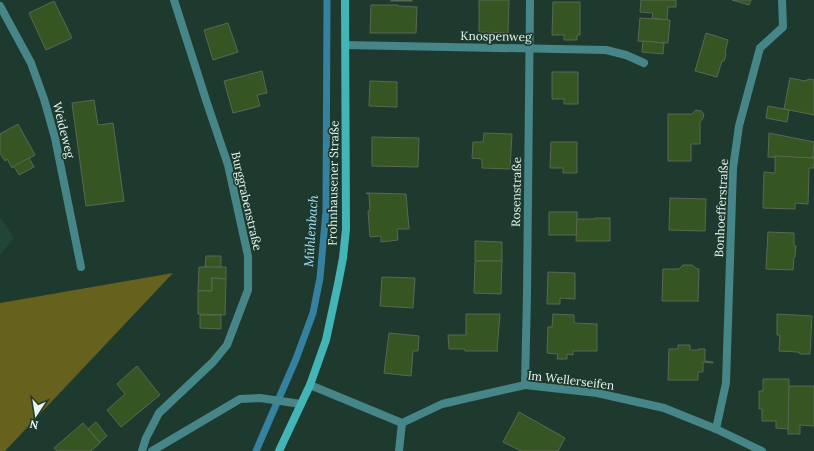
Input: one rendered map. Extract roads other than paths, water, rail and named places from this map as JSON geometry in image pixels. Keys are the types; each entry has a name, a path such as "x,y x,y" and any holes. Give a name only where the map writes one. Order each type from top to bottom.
{"main road":[{"name":"Frohnhausener Straße","path":"279,451 302,404 326,340 343,258 346,229 345,0"}],"street":[{"name":"Burggrabenstraße","path":"142,451 146,438 159,413 213,362 227,345 248,290 248,256 228,165 174,0"},
{"name":"Rosenstraße","path":"524,385 527,294 530,0"},
{"name":"Bonhoefferstraße","path":"716,429 726,383 733,168 738,133 760,48 783,27 782,0"},
{"name":"Weideweg","path":"0,6 31,63 44,99 55,138 81,267"},
{"name":"Knospenweg","path":"346,45 606,50 626,55 644,63"},
{"path":"310,385 402,423 399,451"},
{"name":"Im Wellerseifen","path":"402,423 442,404 524,385 597,393 664,408 716,429 762,451"},
{"path":"152,451 240,399 260,398 302,404"}],"waterway":[{"name":"Mühlenbach","path":"256,451 296,359 313,313 320,278 326,211 327,0"}]}
